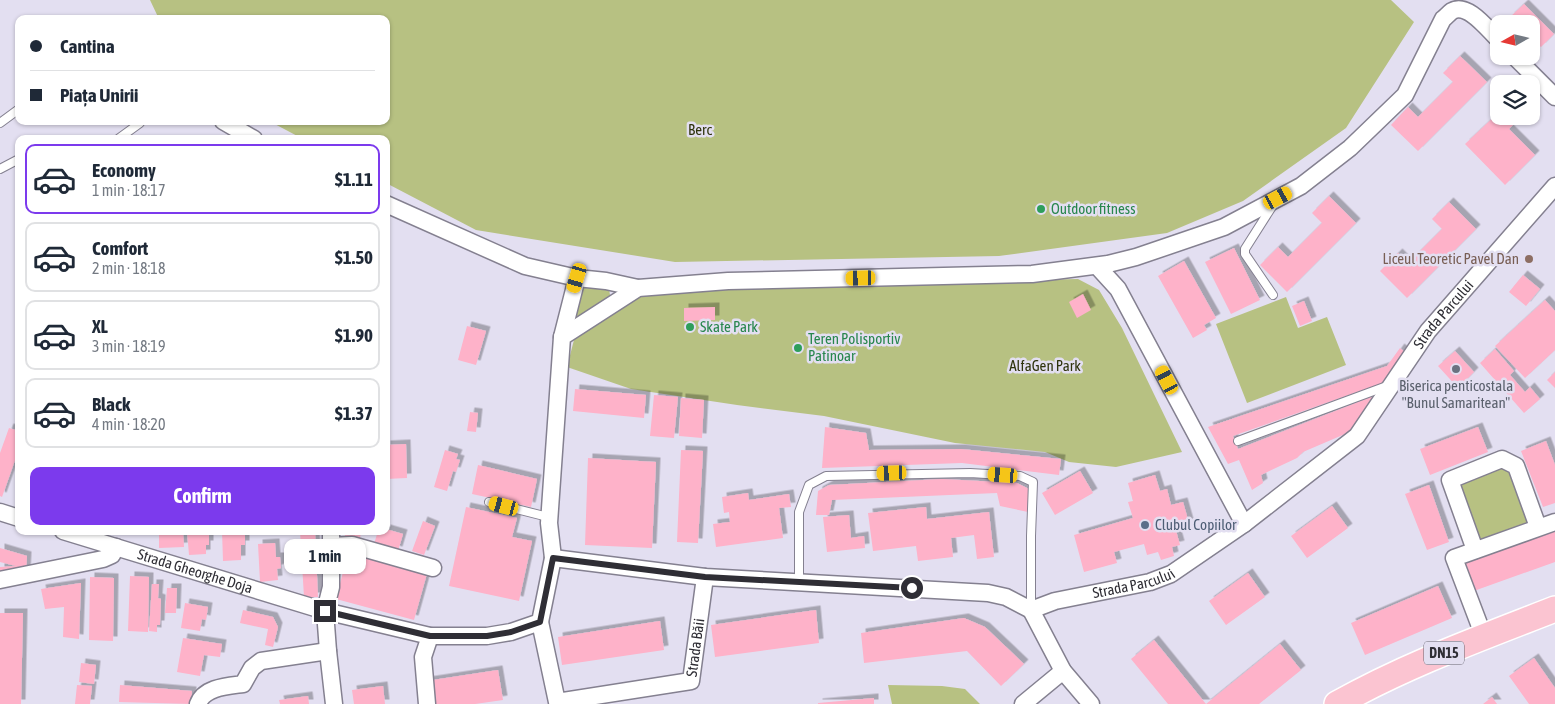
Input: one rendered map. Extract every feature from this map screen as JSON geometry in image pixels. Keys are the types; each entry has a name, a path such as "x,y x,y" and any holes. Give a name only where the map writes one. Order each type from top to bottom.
{"main road":[{"name":"DN15","path":"1337,704 1366,688 1451,649 1555,609"}],"street":[{"path":"390,206 525,266 577,278 606,281 638,288 728,281 1032,274 1097,266 1136,257 1224,227 1301,186 1350,148 1406,95 1443,19 1451,12 1458,9 1471,12 1490,31"},
{"path":"1523,65 1555,97"},
{"path":"230,125 247,135"},
{"name":"Strada Parcului","path":"1030,610 1054,601 1150,582 1171,574 1244,524 1357,436 1428,331 1555,186"},
{"path":"1097,266 1118,289 1244,524"},
{"path":"540,622 553,558 549,522 562,338 577,278"},
{"path":"562,338 638,288"},
{"path":"1475,550 1450,480 1502,459 1516,466 1538,527"},
{"path":"0,512 15,517"},
{"path":"1484,637 1454,558 1555,522"},
{"name":"Strada Gheorghe Doja","path":"76,535 325,611 430,636 487,636 511,632 540,622"},
{"path":"334,704 325,611 331,587 331,539 433,568"},
{"path":"0,580 103,559 112,555 116,547"},
{"path":"553,558 705,577 988,593 1006,597 1030,610 1063,671 1092,704"},
{"name":"Strada Băii","path":"540,622 557,702 691,682 705,577"},
{"path":"427,704 423,657 430,636"},
{"path":"198,704 205,694 217,688 243,684 252,668 261,661 328,651"},
{"path":"1023,704 1063,671"}],"lane":[{"path":"0,123 15,112"},
{"path":"124,135 137,125"},
{"path":"0,169 15,161"},
{"path":"1273,295 1247,258 1245,249 1278,198"},
{"path":"1238,441 1393,384"},
{"path":"799,581 799,512 809,485 826,476 970,472 1020,476 1033,482 1030,610"},
{"path":"489,502 548,517 549,522"}],"green space":[{"name":"Berc","path":"150,0 1391,0 1414,22 1346,128 1243,201 1167,233 999,256 675,262 476,230 390,185 390,135 295,135 277,125 390,125 390,15 157,15"},
{"name":"AlfaGen Park","path":"1078,279 1099,290 1122,328 1182,452 1116,467 1069,462 1045,452 955,443 824,416 631,389 567,367 575,336 645,292 657,290"},
{"path":"580,286 609,289 610,295 608,301 577,319 575,316"},
{"path":"1286,297 1298,328 1327,317 1346,365 1247,403 1216,324"},
{"path":"1509,464 1531,524 1477,543 1455,484"},
{"path":"888,685 942,686 965,689 980,704 892,704"}],"building":[{"path":"1524,4 1535,15 1512,15"},
{"path":"1540,20 1554,34 1540,46"},
{"path":"1460,56 1487,82 1418,151 1391,125 1408,107 1418,117 1453,82 1443,73"},
{"path":"1490,120 1490,125 1513,125 1509,129 1535,155 1505,185 1465,144"},
{"path":"1329,196 1356,223 1287,292 1260,265 1278,247 1288,257 1322,223 1312,213"},
{"path":"1449,202 1476,229 1407,298 1380,271 1398,253 1408,263 1442,229 1432,219"},
{"path":"1234,248 1260,300 1231,314 1205,262"},
{"path":"1184,261 1216,318 1204,325 1207,330 1193,338 1158,276"},
{"path":"1523,275 1540,289 1526,306 1509,292"},
{"path":"1083,294 1091,310 1077,318 1069,302"},
{"path":"1545,300 1555,311 1555,350 1525,378 1495,346"},
{"path":"1304,301 1312,321 1300,326 1292,306"},
{"path":"715,307 715,320 684,321 684,308"},
{"path":"467,326 486,331 476,365 458,360"},
{"path":"1400,348 1407,354 1388,381 1233,436 1238,449 1379,394 1352,431 1303,452 1297,458 1261,475 1263,483 1252,490 1239,460 1228,464 1208,427 1387,366"},
{"path":"1495,349 1514,371 1510,375 1525,392 1530,387 1540,399 1524,413 1480,363"},
{"name":"Biserica penticostala \"Bunul Samaritean\"","path":"1455,351 1474,372 1458,388 1438,366"},
{"path":"1555,372 1555,388 1547,380"},
{"path":"575,389 646,395 644,418 573,411"},
{"path":"654,395 678,397 674,438 650,436"},
{"path":"681,398 704,400 702,438 679,436"},
{"path":"470,412 478,413 476,432 467,431"},
{"path":"825,427 866,433 869,450 961,449 1061,459 1059,475 962,463 822,468"},
{"path":"1478,427 1488,452 1430,475 1420,449"},
{"path":"9,428 15,430 15,460 2,497 0,496 0,453"},
{"path":"1546,441 1555,465 1555,503 1543,507 1521,451"},
{"path":"406,444 407,478 390,479 390,445"},
{"path":"445,450 458,454 456,459 460,460 456,472 453,471 447,491 434,487"},
{"path":"681,450 703,451 698,543 677,542"},
{"path":"588,458 656,462 652,548 585,545"},
{"path":"478,465 537,479 531,507 472,494"},
{"path":"1080,471 1093,493 1055,515 1042,493"},
{"name":"Clubul Copiilor","path":"1155,475 1160,491 1167,489 1171,505 1183,502 1189,523 1175,527 1180,545 1172,547 1174,556 1161,560 1158,552 1147,555 1144,544 1114,552 1117,563 1084,572 1074,535 1133,518 1128,502 1133,501 1128,483"},
{"path":"942,479 1017,483 1029,489 1028,512 1000,506 997,493 832,500 829,515 816,515 818,491 829,485"},
{"path":"1429,485 1449,542 1427,550 1405,494"},
{"path":"748,493 749,500 789,494 791,507 779,508 783,538 716,547 713,524 730,522 729,512 724,513 722,497"},
{"path":"1332,506 1348,528 1307,558 1291,536"},
{"path":"466,507 517,518 512,537 532,541 519,601 449,586"},
{"path":"926,507 927,519 989,512 994,557 977,559 974,535 951,538 953,557 918,561 916,546 873,551 868,513"},
{"path":"849,515 851,538 864,536 865,548 827,552 823,517"},
{"path":"423,521 435,526 424,555 412,551"},
{"path":"390,530 403,534 398,551 374,544 377,535 390,535"},
{"path":"1555,531 1555,562 1471,592 1461,564"},
{"path":"159,535 183,535 184,547 159,548"},
{"path":"187,535 209,535 209,545 206,545 206,554 189,555"},
{"path":"222,535 245,535 245,545 241,545 241,560 223,561"},
{"path":"300,535 315,535 318,597 304,597"},
{"path":"345,535 360,535 360,539 345,538"},
{"path":"275,543 276,557 280,557 281,568 277,569 278,580 260,582 258,544"},
{"path":"0,548 27,556 26,574 0,578 0,567 16,566 0,562"},
{"path":"349,549 428,570 414,620 336,599"},
{"path":"1248,573 1265,597 1226,625 1209,601"},
{"path":"130,576 149,577 148,632 128,631"},
{"path":"90,577 114,578 113,641 89,640"},
{"path":"81,583 79,639 63,637 64,607 45,609 41,589"},
{"path":"152,584 159,584 158,598 161,599 160,625 157,625 157,632 149,631"},
{"path":"1438,586 1452,618 1365,655 1351,623"},
{"path":"167,588 177,588 176,613 165,613"},
{"path":"185,603 208,607 206,620 202,619 200,631 181,628"},
{"path":"243,610 273,617 278,627 273,647 265,645 268,629 240,623"},
{"path":"816,610 819,643 715,657 711,625"},
{"path":"0,613 23,613 21,704 0,704"},
{"path":"964,618 985,627 1024,664 1001,686 967,651 864,663 861,633"},
{"path":"660,621 664,650 562,665 558,637"},
{"path":"183,638 222,644 220,657 204,655 200,676 177,672"},
{"path":"1154,640 1206,704 1168,704 1131,659"},
{"path":"1280,644 1301,670 1259,704 1206,704"},
{"path":"1534,658 1555,688 1555,704 1529,704 1509,676"},
{"path":"81,663 96,665 94,684 79,682"},
{"path":"498,670 503,700 475,704 429,704 426,681"},
{"path":"77,685 92,686 90,704 75,704"},
{"path":"120,685 192,691 191,704 119,702"},
{"path":"383,686 385,704 354,704 352,690"},
{"path":"308,696 309,704 280,704 279,700"},
{"path":"1492,697 1497,704 1483,704"},
{"path":"874,698 874,704 818,704 818,703"}],"place":[{"name":"Outdoor fitness","path":"1041,209"},
{"name":"Liceul Teoretic Pavel Dan","path":"1529,259"},
{"name":"Skate Park","path":"690,327"},
{"name":"Teren Polisportiv Patinoar","path":"798,348"},
{"name":"Biserica penticostala \"Bunul Samaritean\"","path":"1456,369"},
{"name":"Clubul Copiilor","path":"1145,525"}],"route":[{"path":"325,611 430,636 487,636 511,632 540,622 553,558 705,577 912,588"}]}
